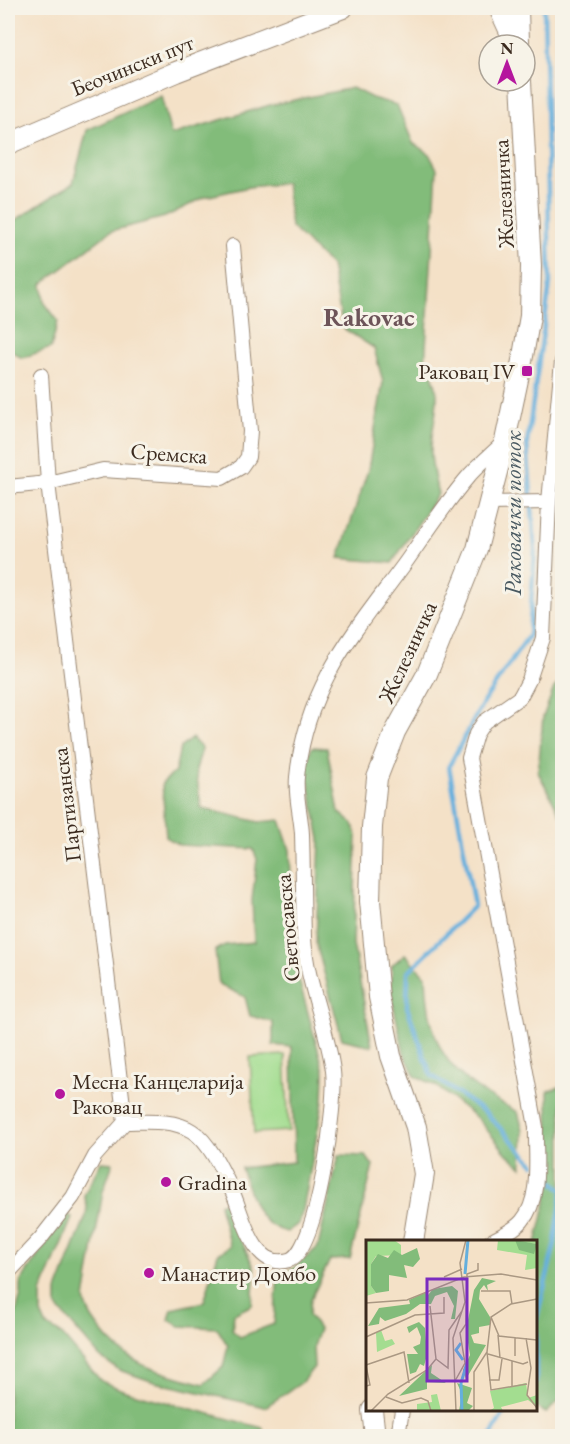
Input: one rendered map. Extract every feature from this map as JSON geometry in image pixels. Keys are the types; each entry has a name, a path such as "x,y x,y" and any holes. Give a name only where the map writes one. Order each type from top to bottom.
{"street":[{"name":"Беочински пут","path":"8,144 176,72 343,8"},
{"path":"499,8 512,33"},
{"path":"518,8 518,33"},
{"name":"Железничка","path":"413,1240 424,1174 416,1127 391,1056 379,997 370,900 372,827 377,778 395,732 427,674 477,549 505,441 530,316 531,266 522,93"},
{"name":"Сремска","path":"8,487 48,483 104,470 222,478 241,467 248,457 250,431 233,246"},
{"path":"493,1240 521,1223 531,1204 536,1127 469,758 476,734 484,722 520,697 529,680 543,638 549,502 562,361"},
{"path":"41,375 48,483"},
{"name":"Светосавска","path":"125,1122 172,1123 192,1130 201,1138 232,1192 256,1248 273,1260 289,1261 300,1252 309,1235 330,1139 334,1105 333,1071 311,984 304,941 302,830 297,779 310,715 334,659 468,477 505,441"},
{"name":"Партизанска","path":"48,483 125,1122"},
{"path":"489,503 549,502"},
{"path":"8,1273 41,1238 73,1197 95,1156 125,1122"},
{"path":"372,1411 375,1437"},
{"path":"398,1437 402,1411"}],"green space":[{"path":"352,88 372,98 397,105 413,143 429,154 437,169 425,364 436,385 437,406 431,451 438,494 392,563 339,558 368,470 383,382 374,348 343,328 331,266 291,227 286,183 249,187 205,197 165,217 111,231 42,284 44,302 58,321 51,348 22,358 8,349 8,225 73,183 87,130 161,96 171,135 270,105"},
{"path":"562,680 562,818 538,772 543,717 554,688"},
{"path":"192,738 202,749 196,769 201,808 259,822 280,820 290,850 294,962 324,1071 323,1101 303,1210 298,1224 287,1232 267,1223 261,1216 241,1168 294,1162 292,1047 273,1045 273,1022 250,1016 245,997 219,984 215,951 225,945 254,942 252,900 257,859 253,849 179,845 166,837 162,783 175,772 180,748"},
{"path":"312,747 327,748 339,812 353,824 357,836 353,944 372,1046 342,1039 316,943 320,839 305,763"},
{"path":"405,954 426,977 432,1025 448,1060 476,1087 518,1112 523,1130 522,1167 507,1154 478,1119 436,1086 415,1076 404,1053 391,994 392,965"},
{"path":"285,1055 289,1131 254,1133 250,1057"},
{"path":"562,1086 562,1392 561,1399 546,1413 537,1408 537,1240 546,1203 549,1167 548,1091"},
{"path":"339,1155 366,1156 373,1166 350,1259 330,1260 311,1299 309,1315 319,1329 313,1346 314,1367 301,1383 265,1407 154,1382 119,1370 100,1357 57,1307 57,1291 86,1216 87,1206 84,1195 101,1162 113,1163 103,1191 85,1299 88,1311 110,1341 133,1360 159,1371 204,1384 223,1367 228,1346 217,1328 179,1326 169,1320 172,1309 204,1302 218,1254 230,1246 219,1204 228,1200 236,1230 255,1269 252,1305 234,1314 232,1330 240,1337 274,1324 278,1277 294,1268 318,1247"},
{"path":"67,1213 72,1218 41,1293 41,1314 46,1325 61,1334 101,1381 125,1391 263,1428 265,1436 8,1436 8,1325 15,1316 21,1295 21,1281"}],"waterway":[{"name":"Раковачки поток","path":"534,1164 486,1113 431,1075 407,1007 408,972 474,906 449,766 484,701 529,635 535,548 527,443 550,284 544,8"},
{"name":"Раковачки поток","path":"540,1170 562,1190"},
{"name":"Раковачки поток","path":"537,1317 555,1243 562,1195"},
{"name":"Раковачки поток","path":"491,1436 504,1411"}],"place":[{"name":"Раковац IV","path":"527,371"},
{"name":"Месна Канцеларија Раковац","path":"60,1094"},
{"name":"Gradina","path":"166,1182"},
{"name":"Манастир Домбо","path":"149,1273"}],"district":[{"name":"Rakovac","path":"369,317"}]}
